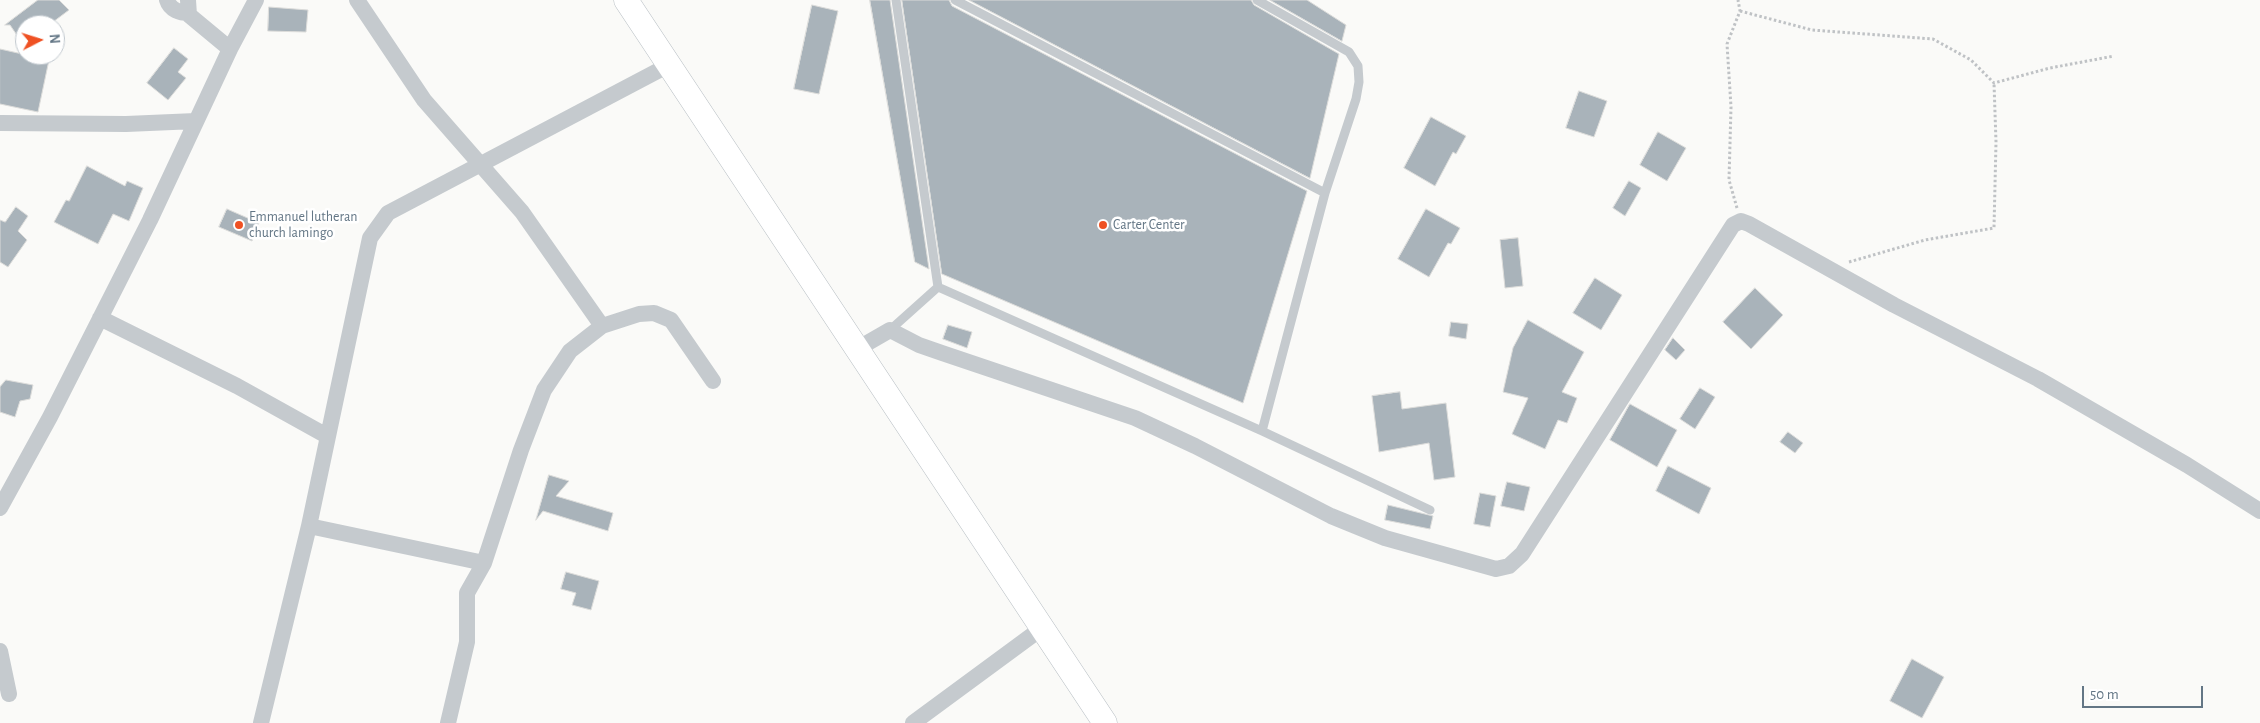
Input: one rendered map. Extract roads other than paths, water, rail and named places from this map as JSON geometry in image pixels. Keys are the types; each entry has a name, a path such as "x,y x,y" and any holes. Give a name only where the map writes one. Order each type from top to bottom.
{"main road":[{"path":"626,0 1104,723"}],"street":[{"path":"167,0 168,4 178,12 188,7 230,50"},
{"path":"0,508 150,220 230,50 256,0"},
{"path":"357,0 424,100 522,212 602,326"},
{"path":"261,723 309,526 370,238 388,213 669,65"},
{"path":"0,123 126,124 196,121"},
{"path":"857,349 890,330 942,354 1135,418 1187,442 1331,516 1362,529 1385,538 1496,569 1508,566 1522,554 1733,225 1741,221 1894,305 2038,379 2187,465 2260,511"},
{"path":"448,723 467,642 467,593 484,563 521,450 544,390 570,351 602,326 639,314 654,313 671,320 713,382"},
{"path":"100,318 236,386 327,436"},
{"path":"309,526 484,563"},
{"path":"913,723 1042,628"},
{"path":"0,651 9,694"}],"lane":[{"path":"896,0 938,287"},
{"path":"955,0 1325,193"},
{"path":"1257,0 1349,52 1358,66 1359,82 1356,99 1325,193 1262,431"},
{"path":"890,330 938,287"},
{"path":"938,287 1262,431 1430,510"}],"place":[{"name":"Emmanuel lutheran church lamingo","path":"239,225"},
{"name":"Carter Center","path":"1103,225"}]}
